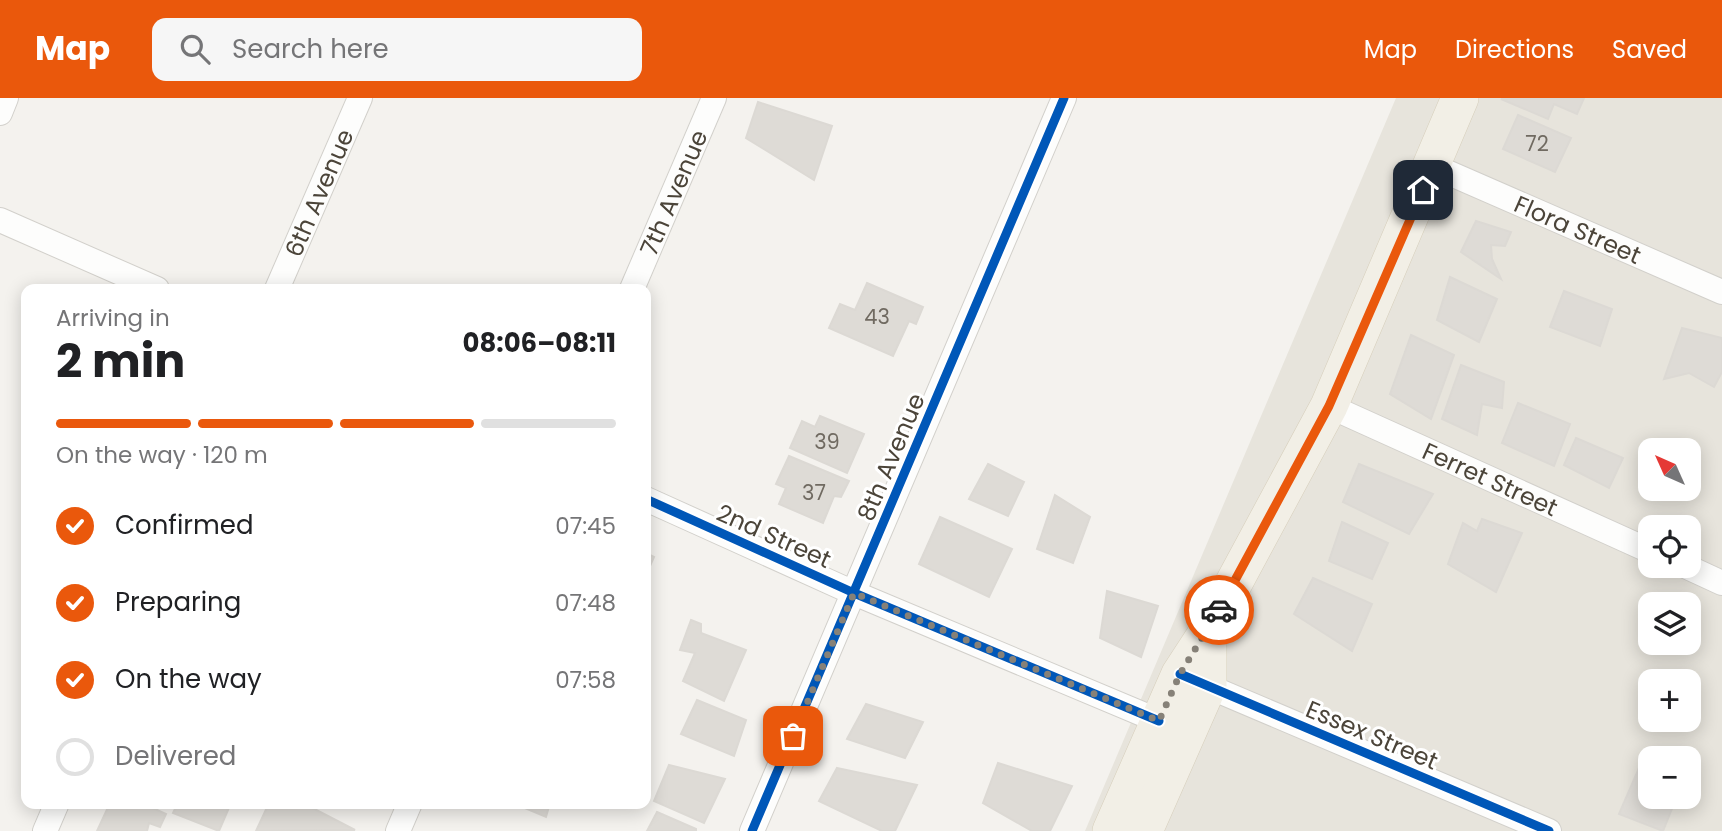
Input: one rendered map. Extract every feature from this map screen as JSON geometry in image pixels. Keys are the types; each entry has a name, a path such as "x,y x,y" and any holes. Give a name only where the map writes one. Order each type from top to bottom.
{"main road":[{"path":"1144,831 1208,631 1329,406 1460,98"},
{"path":"1111,831 1159,721 1194,680"}],"street":[{"path":"0,113 6,98"},
{"name":"6th Avenue","path":"279,284 360,98"},
{"name":"7th Avenue","path":"634,284 714,98"},
{"name":"8th Avenue","path":"752,831 1064,98"},
{"name":"Flora Street","path":"1433,166 1722,292"},
{"path":"0,220 146,284"},
{"name":"Ferret Street","path":"1329,406 1638,546"},
{"name":"2nd Street","path":"651,501 854,593 1159,721"},
{"path":"1701,573 1722,583"},
{"name":"Essex Street","path":"1194,680 1549,831"},
{"path":"45,831 54,809"},
{"path":"398,831 407,809"}],"shaded area":[{"path":"1396,98 1722,98 1722,831 1085,831"}],"building":[{"path":"1584,98 1577,114 1554,104 1548,119 1501,99"},
{"path":"758,102 832,126 814,180 746,138"},
{"path":"1518,115 1571,138 1555,172 1503,149"},
{"path":"1476,221 1511,232 1505,246 1491,245 1492,259 1501,279 1461,252"},
{"path":"1450,277 1497,299 1479,342 1437,320"},
{"path":"867,283 923,307 916,324 909,321 893,356 829,328 840,304 855,310"},
{"path":"1564,291 1612,309 1600,346 1550,327"},
{"path":"1682,328 1722,338 1722,372 1714,387 1689,373 1664,379"},
{"path":"1411,335 1454,355 1431,419 1390,394"},
{"path":"1461,365 1504,382 1502,408 1482,404 1477,435 1442,419"},
{"path":"1518,403 1570,424 1554,466 1502,443"},
{"path":"820,416 864,434 847,473 790,448 802,421 815,427"},
{"path":"1576,438 1623,458 1609,488 1564,465"},
{"path":"789,456 849,481 841,497 834,496 823,523 779,504 786,488 776,484"},
{"path":"988,464 1024,482 1008,516 969,499"},
{"path":"1359,464 1433,494 1409,534 1343,502"},
{"path":"1055,495 1090,517 1073,563 1037,549"},
{"path":"940,517 1012,549 989,597 919,564"},
{"path":"1482,519 1522,533 1496,592 1448,564 1463,523 1477,531"},
{"path":"1342,522 1388,543 1372,579 1329,561"},
{"path":"1313,578 1372,604 1352,651 1294,614"},
{"path":"1107,591 1158,606 1141,657 1100,638"},
{"path":"691,620 701,624 701,633 746,650 724,701 683,681 695,653 680,650"},
{"path":"697,700 746,720 734,756 681,734"},
{"path":"866,704 923,722 905,758 847,739"},
{"path":"998,763 1072,786 1050,831 1032,831 983,803"},
{"path":"669,765 725,779 704,823 654,801"},
{"path":"837,768 917,785 895,831 882,831 819,801"},
{"path":"1638,770 1638,809 1672,809 1663,831 1619,814"},
{"path":"107,809 155,809 166,814 160,827 149,823 147,831 97,831"},
{"path":"175,809 228,809 219,831 173,813"},
{"path":"266,809 315,809 355,830 256,831"},
{"path":"527,809 548,809 546,817"},
{"path":"657,812 696,829 696,831 647,831"}],"cycle path":[{"path":"752,831 1064,98"},
{"path":"651,501 854,593 1159,721"},
{"path":"1180,674 1549,831"}],"way so far":[{"path":"793,736 854,593 1159,721 1180,674 1219,610"}],"route":[{"path":"1219,610 1329,406 1423,190"}]}
